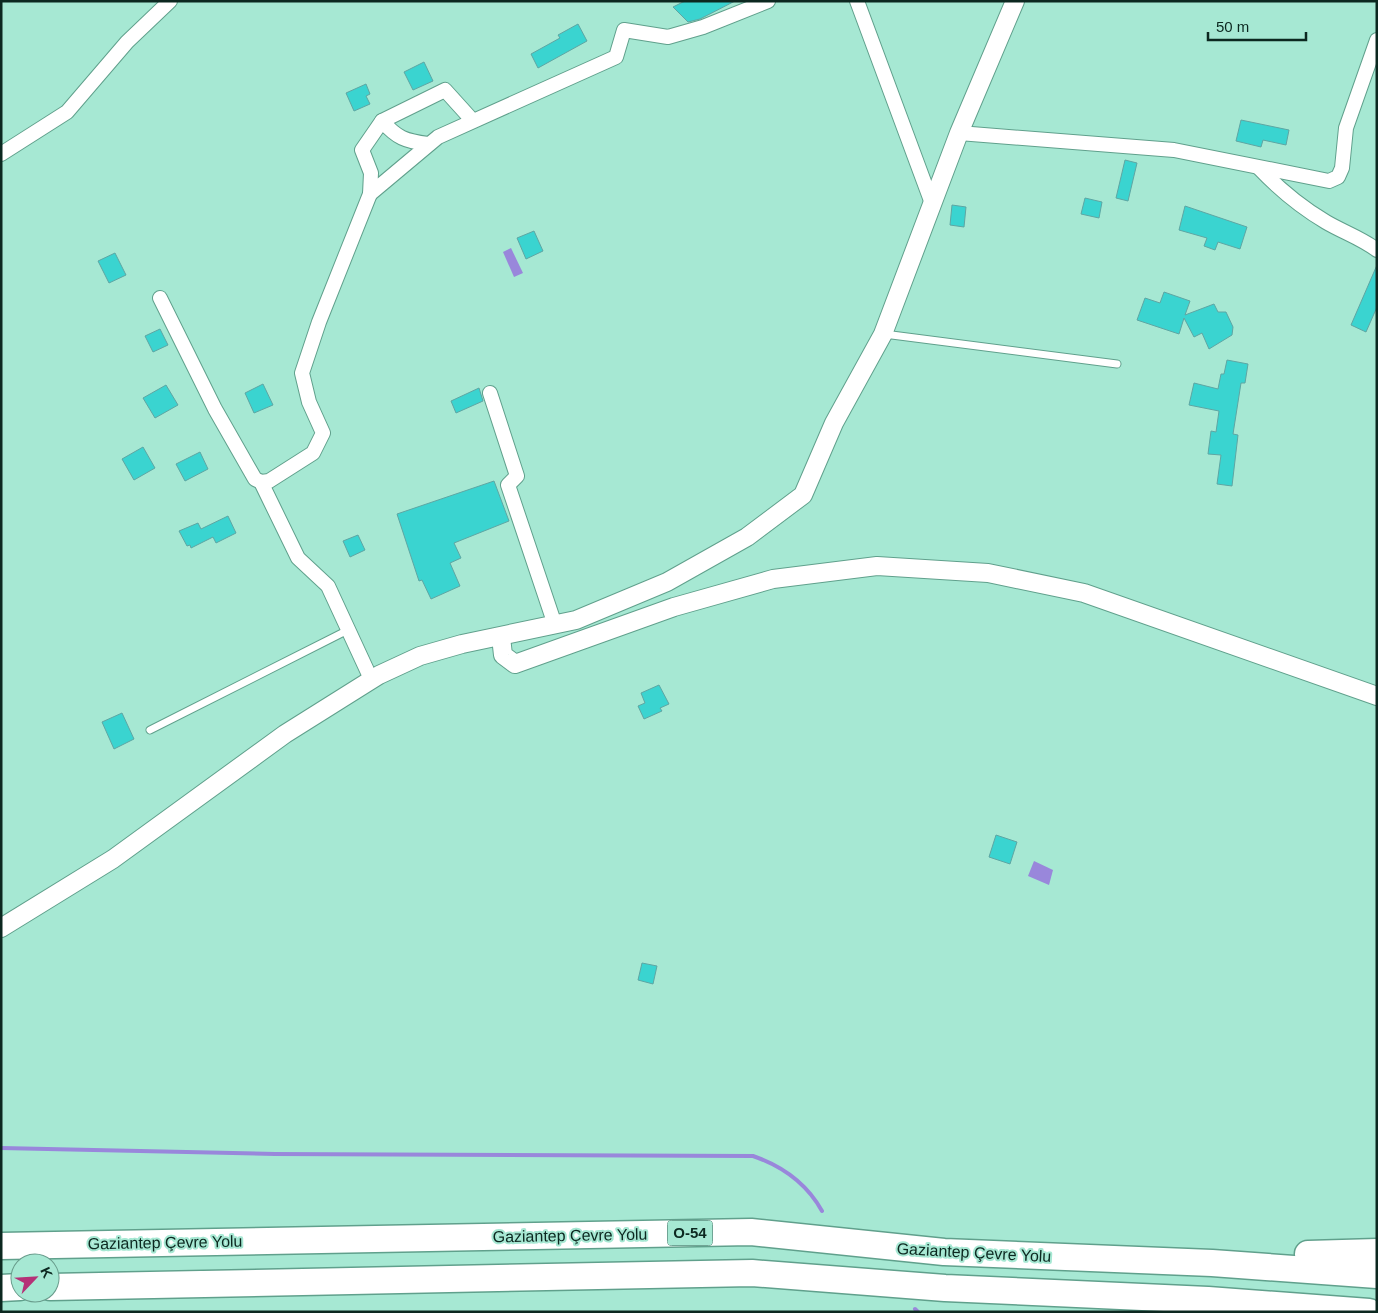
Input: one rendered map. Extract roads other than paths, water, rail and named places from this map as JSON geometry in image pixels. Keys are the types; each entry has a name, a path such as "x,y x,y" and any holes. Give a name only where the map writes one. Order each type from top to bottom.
{"highway":[{"name":"Gaziantep Çevre Yolu","path":"1,1246 751,1232 944,1252 1212,1263 1377,1275"},
{"path":"1212,1263 1265,1251 1310,1254 1377,1252"},
{"path":"60,1287 752,1273 945,1288 1208,1300 1369,1312"}],"street":[{"path":"1,154 67,112 127,42 170,1"},
{"path":"370,194 421,154 428,144 473,121 616,57 624,30 668,37 703,27 768,1"},
{"path":"857,1 933,206"},
{"path":"1,928 113,859 285,734 371,679 420,656 462,644 576,620 667,582 747,537 804,495 834,423 883,334 959,133 1015,1"},
{"path":"959,133 1174,150 1329,181 1338,177 1342,168 1346,128 1377,40"},
{"path":"260,482 269,481 313,453 322,433 308,402 302,373 319,322 370,194 370,173 362,150 382,121 445,90 473,121"},
{"path":"382,121 395,136 411,142 428,144"},
{"path":"1259,168 1286,196 1326,222 1365,241 1377,250"},
{"path":"160,298 215,409 255,479 260,482 298,558 328,586 371,679"},
{"path":"490,393 517,476 508,485 555,625"},
{"path":"501,637 502,655 515,664 674,607 773,579 877,566 979,572 1084,593 1377,696"}],"lane":[{"path":"883,334 1117,364"},
{"path":"150,730 348,630"}],"waterway":[{"path":"1,1148 275,1154 753,1156 774,1165 793,1177 809,1192 822,1211"},
{"path":"915,1309 918,1312"}]}
